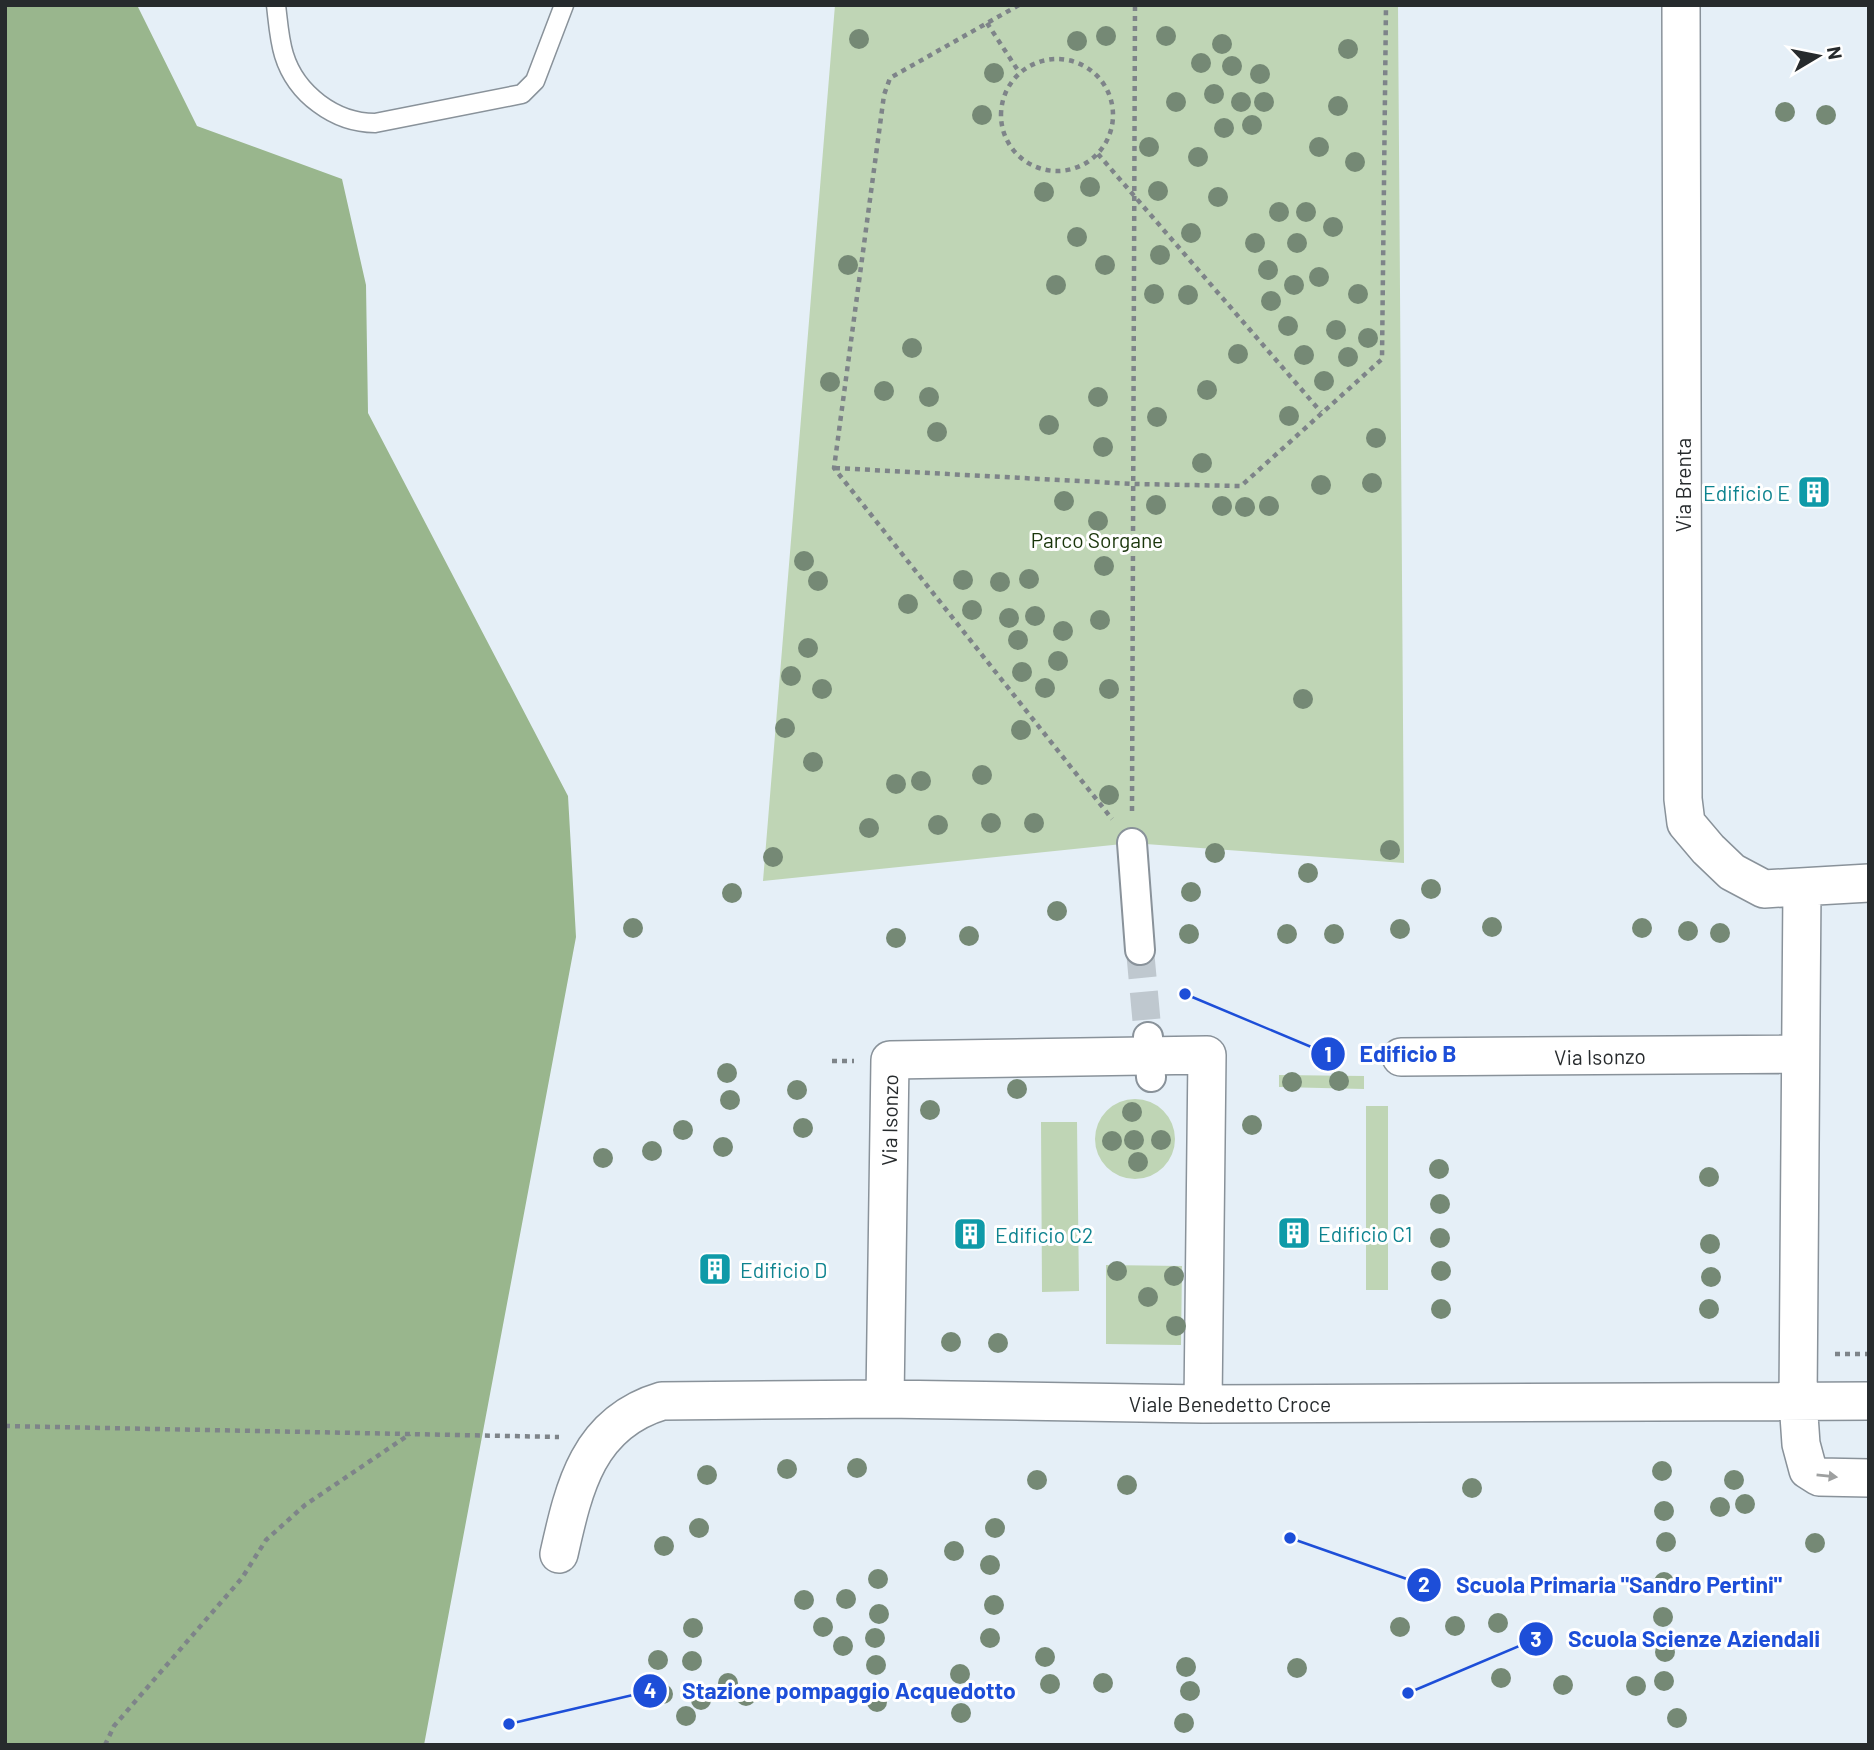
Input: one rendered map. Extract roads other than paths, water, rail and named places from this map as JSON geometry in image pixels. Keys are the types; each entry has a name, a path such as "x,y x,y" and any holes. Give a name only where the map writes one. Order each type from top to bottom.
{"street":[{"name":"Via Brenta","path":"1681,5 1683,799 1686,822 1732,872 1764,889 1802,887"},
{"path":"1132,843 1140,950"},
{"path":"1869,883 1802,887 1798,1054 1798,1401 1801,1444 1808,1471 1819,1477 1869,1478"},
{"name":"Via Isonzo","path":"1401,1057 1798,1054"},
{"name":"Via Isonzo","path":"885,1399 890,1060 1207,1055 1203,1404"},
{"name":"Viale Benedetto Croce","path":"559,1554 574,1489 592,1454 605,1437 633,1412 662,1401 885,1399 1203,1404 1869,1401"}],"lane":[{"path":"276,5 284,56 296,79 314,101 356,123 375,123 522,94 535,81 564,5"}],"tunnel":[{"path":"1140,950 1148,1037"}],"place":[{"name":"Edificio E","path":"1814,492"},
{"name":"Edificio B","path":"1185,994"},
{"name":"Edificio C1","path":"1294,1233"},
{"name":"Edificio C2","path":"970,1234"},
{"name":"Edificio D","path":"715,1269"},
{"name":"Scuola Primaria \"Sandro Pertini\"","path":"1290,1538"},
{"name":"Scuola Scienze Aziendali","path":"1408,1693"},
{"name":"Stazione pompaggio Acquedotto","path":"509,1724"}],"park label":[{"name":"Parco Sorgane","path":"1097,539"}]}
